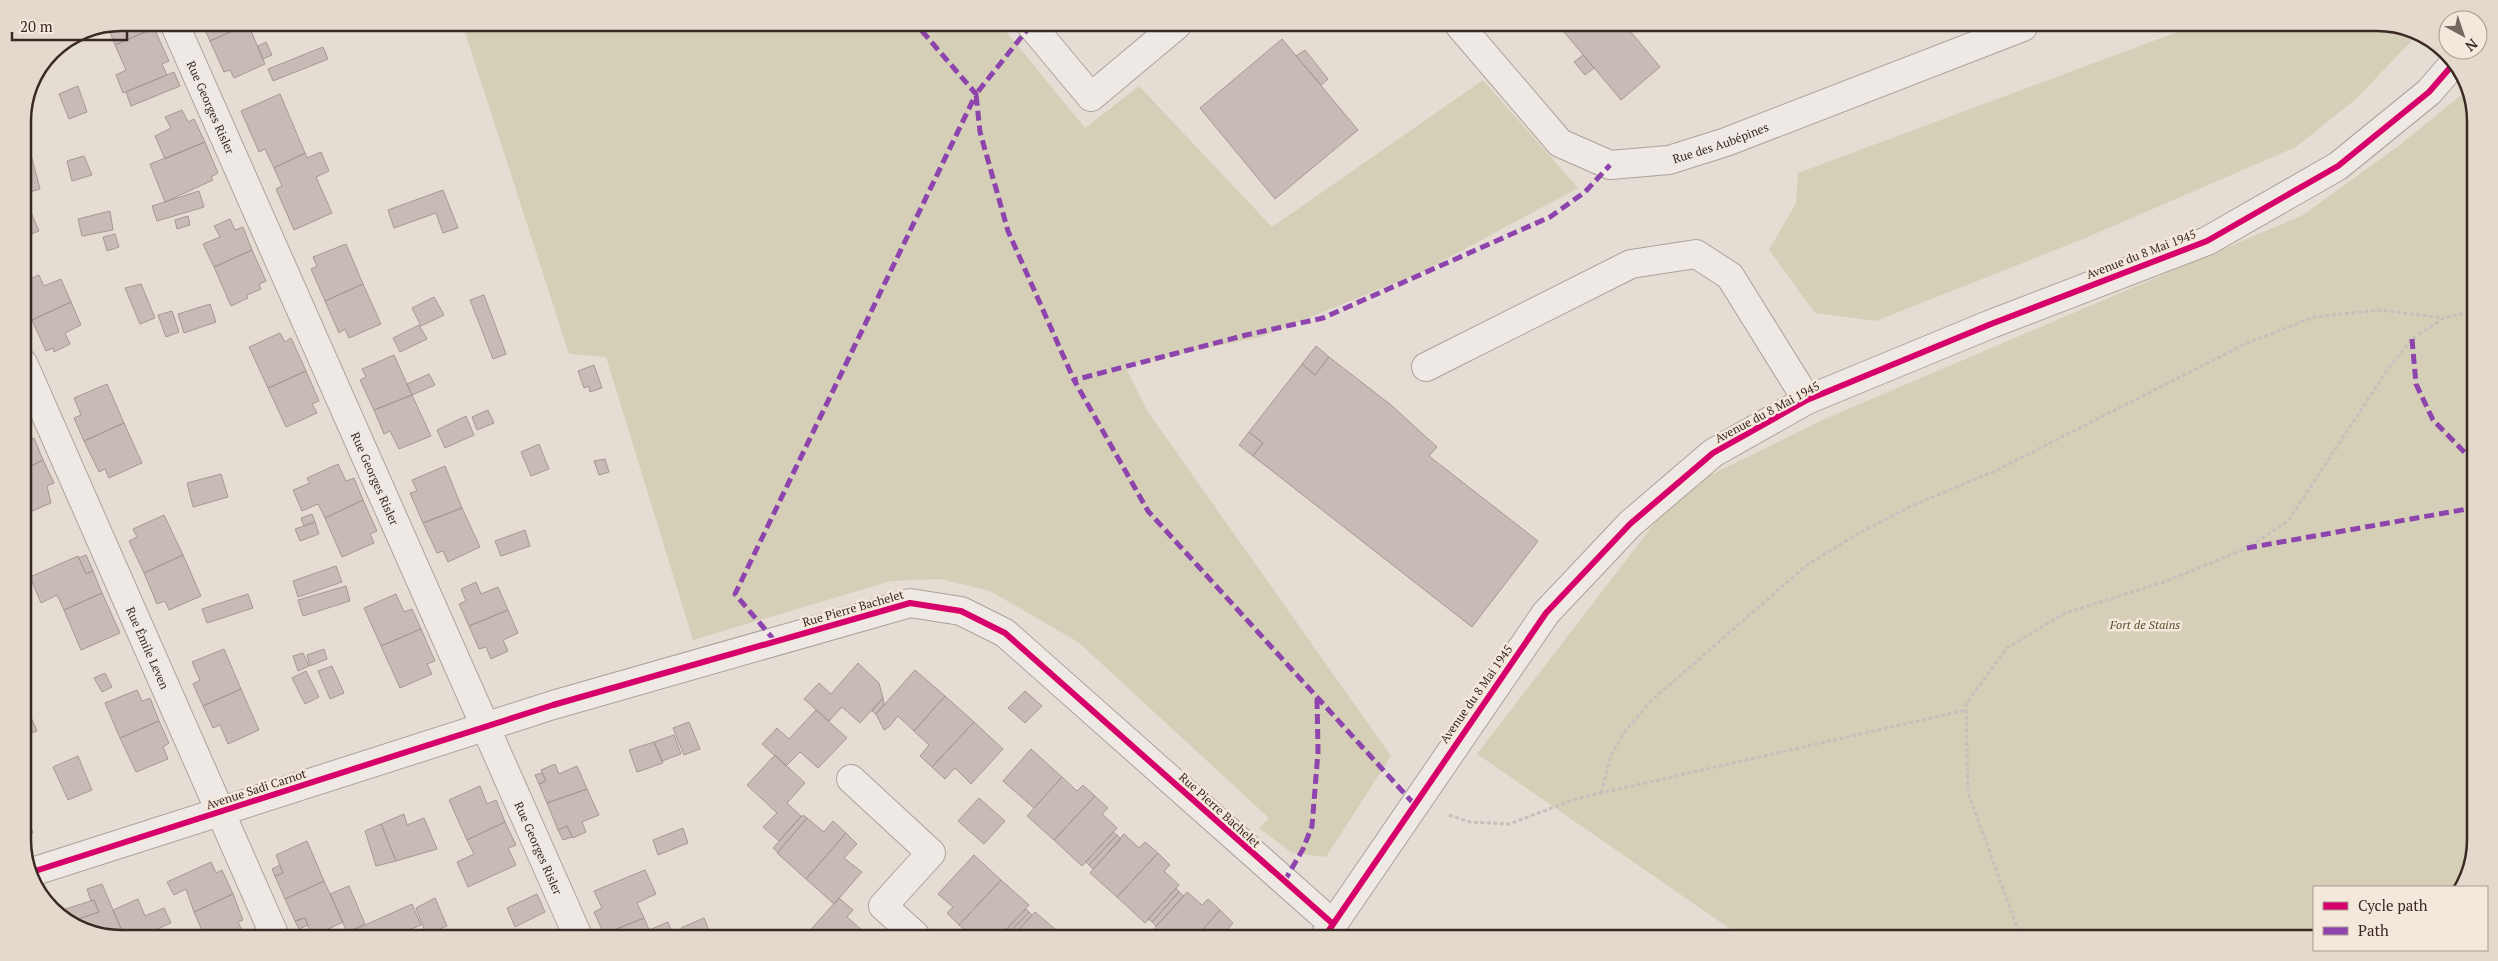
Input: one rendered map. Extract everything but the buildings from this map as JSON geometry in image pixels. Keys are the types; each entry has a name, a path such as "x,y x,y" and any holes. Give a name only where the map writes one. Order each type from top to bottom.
{"street":[{"name":"Rue Georges Risler","path":"178,31 575,930"},
{"path":"1036,31 1091,96 1170,31"},
{"name":"Rue des Aubépines","path":"1464,31 1560,143 1610,165 1669,160 1726,142 1992,32"},
{"name":"Avenue du 8 Mai 1945","path":"1329,930 1546,614 1630,524 1713,453 1807,400 1991,324 2208,241 2338,166 2429,92 2450,68"},
{"path":"1426,366 1631,264 1696,254 1730,276 1807,400"},
{"name":"Rue Émile Leven","path":"31,381 272,930"},
{"name":"Rue Pierre Bachelet","path":"486,728 553,705 910,603 961,611 1005,633 1329,930"},
{"name":"Avenue Sadi Carnot","path":"37,871 486,728"},
{"path":"851,779 931,853 883,906 909,930"}],"path":[{"path":"1601,793 1611,755 1626,730 1652,700 1807,565 1854,536 1909,507 1997,470 2245,344 2314,317 2380,310 2444,318"},
{"path":"2018,930 1968,792 1966,704 2007,648 2065,613 2167,581 2246,548 2288,522 2388,368 2412,338 2444,318 2467,313"},
{"path":"1414,804 1470,822 1509,824 1573,800 1601,793 1966,710"}],"green space":[{"path":"465,31 1006,31 1085,128 1139,86 1272,227 1483,80 1578,188 1424,271 1264,336 1125,366 1148,412 1391,756 1326,857 1292,853 1259,828 1269,818 1078,642 990,591 940,579 891,581 693,640 606,357 569,354"},
{"path":"2180,31 2377,31 2400,34 2413,39 2356,99 2296,147 2083,239 1876,321 1815,313 1769,250 1796,203 1798,173"},
{"name":"Fort de Stains","path":"2462,94 2467,115 2467,846 2462,869 2454,886 2313,886 2313,930 1732,930 1477,754 1680,490 1827,418 2303,215 2401,144"}],"marked path":[{"path":"775,641 735,594 976,94 922,31"},
{"path":"1026,31 976,94 980,132 1008,231 1074,380"},
{"path":"1414,804 1148,511 1074,380 1246,335 1323,318 1550,217 1585,192 1610,165"},
{"path":"2412,339 2416,384 2433,420 2467,455"},
{"path":"2247,548 2467,509"},
{"path":"1284,882 1303,849 1312,826 1318,752 1317,697"}],"cycle path":[{"path":"1329,930 1546,613 1630,524 1713,453 1807,400 1991,324 2207,241 2338,166 2429,92 2450,68"},
{"path":"37,871 553,705 910,603 961,611 1005,633 1333,924"}]}
